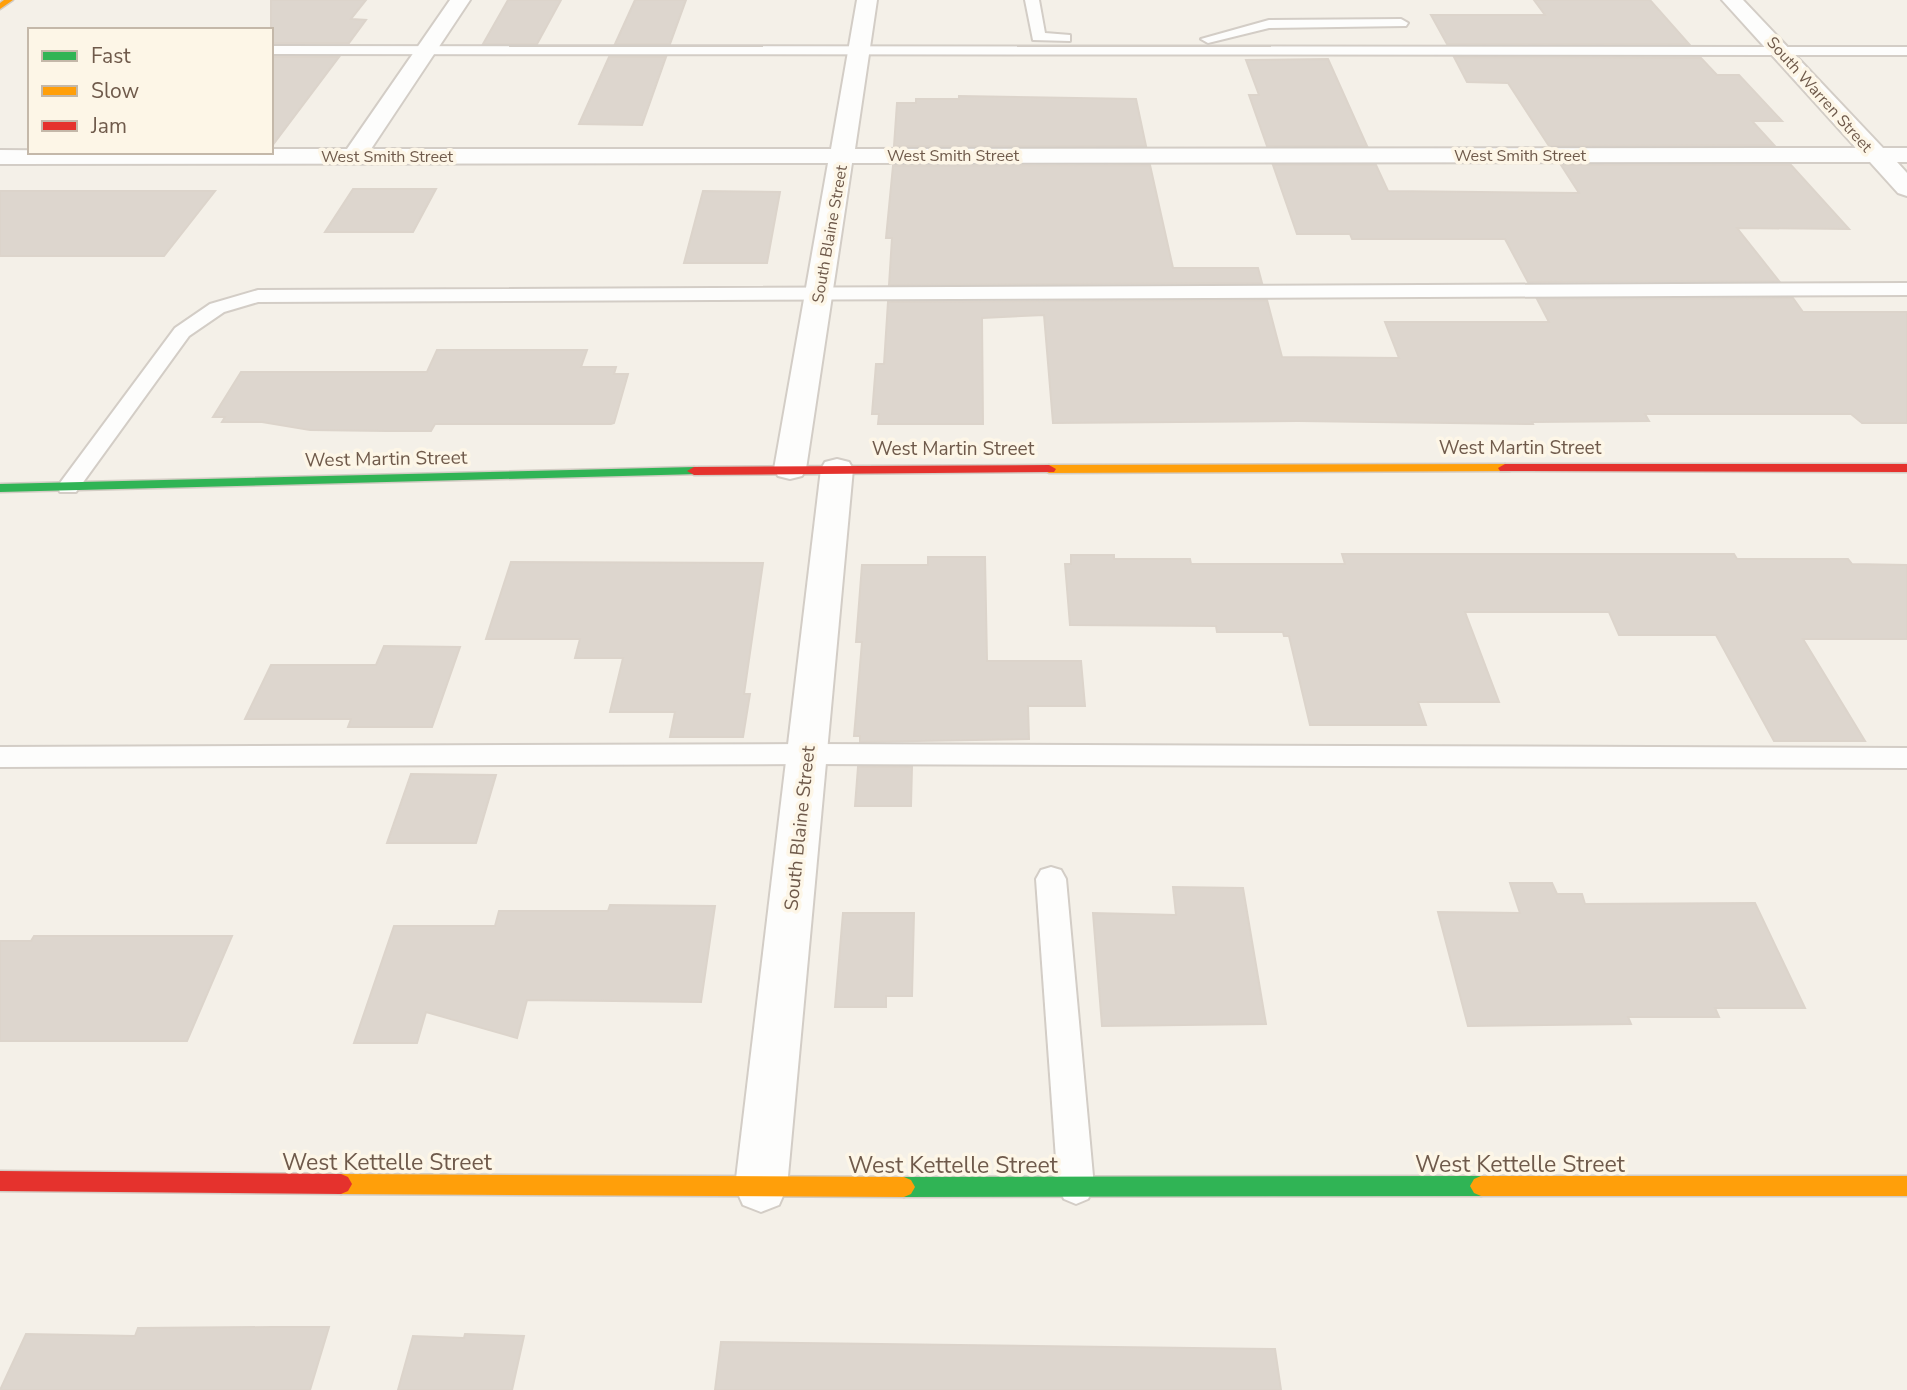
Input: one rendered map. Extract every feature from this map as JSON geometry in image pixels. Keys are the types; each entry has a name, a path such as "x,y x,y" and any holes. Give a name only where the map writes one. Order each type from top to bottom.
{"street":[{"path":"0,7 9,0"},
{"path":"354,157 460,0"},
{"name":"South Blaine Street","path":"790,469 867,0"},
{"name":"South Warren Street","path":"1732,0 1782,50 1907,188"},
{"name":"West Smith Street","path":"0,157 1907,155"},
{"name":"West Martin Street","path":"0,488 790,469 1907,468"},
{"name":"South Blaine Street","path":"761,1187 838,469"},
{"name":"West Kettelle Street","path":"0,1181 761,1187 1907,1186"}],"lane":[{"path":"1032,0 1036,33 1038,37 1045,38 1210,39 1269,24 1401,23"},
{"path":"273,50 1907,51"},
{"path":"68,488 182,332 202,314 229,301 258,296 1907,289"},
{"path":"0,757 807,754 1907,758"},
{"path":"1051,879 1076,1187"}],"building":[{"path":"271,0 366,0 351,19 366,20 349,43 273,43"},
{"path":"508,0 561,0 537,44 483,44"},
{"path":"635,0 686,0 670,44 615,44"},
{"path":"1534,0 1650,0 1689,44 1447,44 1431,15 1545,15"},
{"path":"273,57 339,57 273,145"},
{"path":"609,57 666,57 642,125 579,124"},
{"path":"1454,57 1701,58 1717,75 1739,75 1782,121 1752,121 1774,145 1549,146 1508,83 1467,82"},
{"path":"1328,59 1367,146 1267,146 1249,95 1259,95 1246,60"},
{"path":"959,96 1136,99 1146,146 894,146 897,103 916,103 916,99 959,99"},
{"path":"1150,165 1173,268 1258,268 1262,283 889,285 892,238 886,238 893,166"},
{"path":"1273,165 1376,165 1388,191 1579,193 1561,165 1791,165 1849,229 1737,228 1779,281 1528,282 1505,239 1352,239 1350,234 1297,234"},
{"path":"353,189 436,189 413,232 325,232"},
{"path":"0,191 215,191 164,256 0,256"},
{"path":"703,191 780,192 767,263 684,263"},
{"path":"1793,298 1803,312 1907,312 1907,423 1862,423 1851,414 1645,414 1649,421 1532,422 1533,424 1298,421 1053,423 1044,315 982,318 983,424 878,424 879,414 872,414 876,364 884,364 888,302 1267,300 1282,357 1399,358 1385,322 1549,322 1537,299"},
{"path":"437,350 587,350 581,367 616,367 614,374 628,374 614,423 611,424 435,424 431,431 310,430 262,422 222,422 225,417 213,417 241,372 427,372"},
{"path":"1342,554 1734,554 1737,559 1848,559 1852,564 1907,565 1907,639 1803,639 1865,741 1774,741 1716,635 1619,635 1609,612 1465,612 1499,702 1418,702 1426,725 1310,725 1289,636 1284,636 1283,632 1217,632 1216,626 1070,625 1065,564 1071,564 1071,555 1114,555 1114,559 1190,559 1191,564 1345,564"},
{"path":"928,557 985,557 987,661 1081,661 1085,706 1028,706 1029,739 860,742 860,736 854,736 862,642 856,642 862,565 928,565"},
{"path":"511,562 763,563 744,694 750,694 743,737 670,737 675,712 610,712 623,658 575,658 580,639 486,639"},
{"path":"384,646 460,647 432,727 348,727 351,719 245,719 271,665 376,665"},
{"path":"858,767 912,767 911,806 855,806"},
{"path":"411,774 496,775 476,843 387,843"},
{"path":"1510,883 1552,883 1557,894 1582,894 1585,904 1755,903 1805,1008 1715,1008 1719,1017 1628,1017 1631,1024 1468,1026 1438,912 1520,913"},
{"path":"1173,887 1243,888 1266,1024 1102,1026 1093,913 1176,915"},
{"path":"610,905 715,906 701,1002 527,1000 517,1038 426,1012 417,1043 354,1043 394,926 495,926 499,911 608,911"},
{"path":"843,913 914,913 912,996 886,996 886,1007 835,1007"},
{"path":"34,936 232,936 187,1041 0,1041 0,941 31,941"},
{"path":"329,1327 310,1390 0,1390 26,1334 135,1336 138,1328"},
{"path":"465,1334 524,1336 512,1390 398,1390 413,1336 464,1338"},
{"path":"721,1342 1275,1349 1281,1390 715,1390"}],"traffic: fast":[{"path":"0,488 694,471"},
{"path":"904,1187 1481,1186"}],"traffic: slow":[{"path":"0,7 9,0"},
{"path":"1049,469 1505,468"},
{"path":"341,1184 904,1187"},
{"path":"1481,1186 1907,1186"}],"traffic: jam":[{"path":"1505,468 1907,468"},
{"path":"694,471 1049,469"},
{"path":"0,1181 341,1184"}]}
